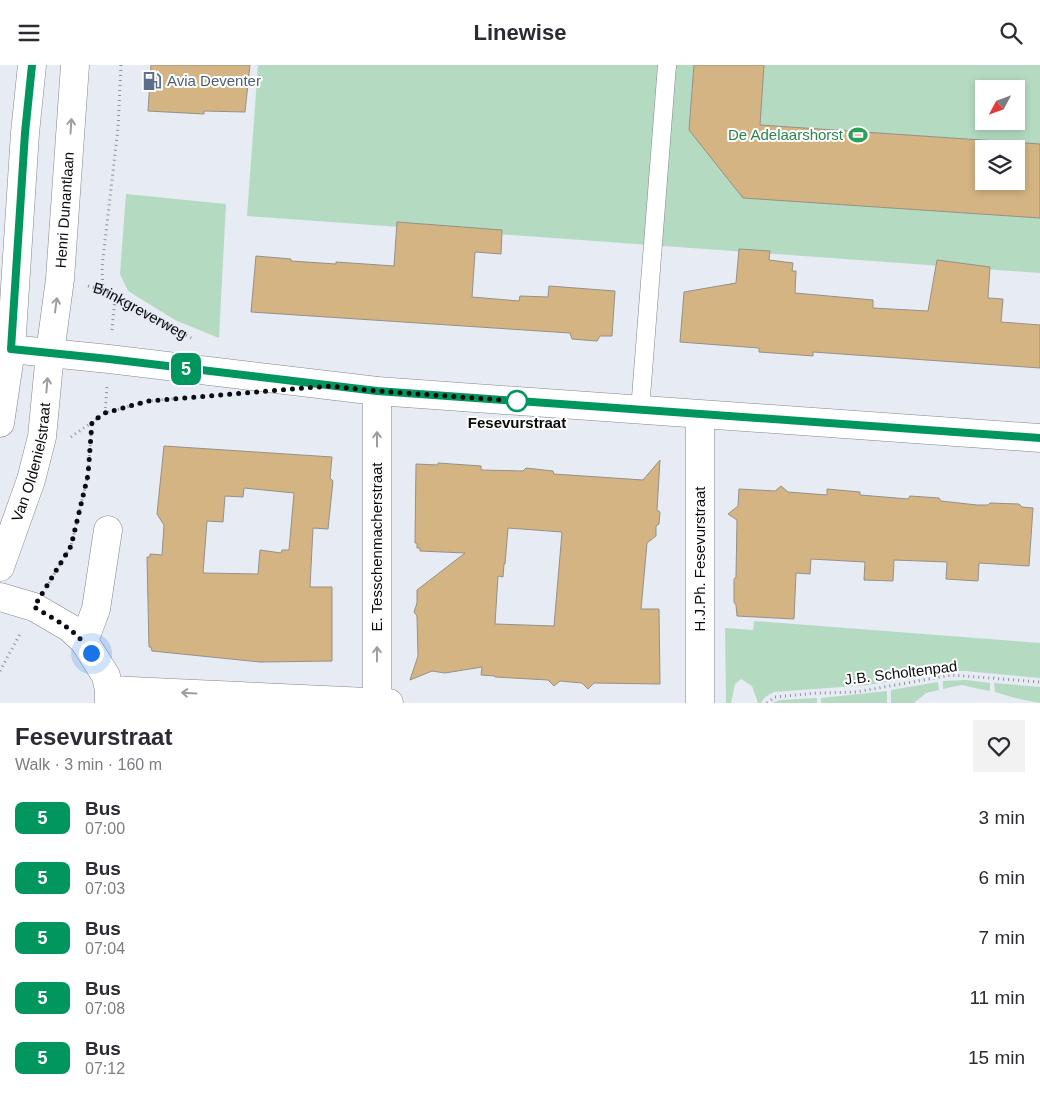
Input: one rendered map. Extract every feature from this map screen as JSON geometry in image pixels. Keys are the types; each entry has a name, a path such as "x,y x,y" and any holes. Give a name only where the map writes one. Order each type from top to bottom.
{"street":[{"path":"0,423 32,65"},
{"name":"Henri Dunantlaan","path":"50,353 60,279 75,65"},
{"path":"6,349 109,359 377,391 1040,438"},
{"name":"Van Oldenielstraat","path":"0,567 31,480 42,437 50,353"},
{"name":"E. Tesschenmacherstraat","path":"377,391 381,703"},
{"name":"H.J.Ph. Fesevurstraat","path":"700,415 700,703"},
{"path":"84,641 96,609 108,530"},
{"path":"0,597 34,607 70,628 84,641 106,676 109,696 381,703"}],"lane":[{"path":"640,410 667,65"}],"path":[{"path":"102,290 102,267 118,128 121,65"},
{"name":"Brinkgreverweg","path":"60,279 102,290 197,341"},
{"path":"42,437 66,440 105,413 148,401 186,397"},
{"path":"0,671 34,607 71,546 88,475 92,422"},
{"name":"J.B. Scholtenpad","path":"767,703 775,697 856,692 952,675 1040,682"}],"green space":[{"path":"258,65 1040,65 1040,273 247,216"},
{"path":"126,194 226,204 219,338 175,320 128,291 120,274"},
{"path":"754,621 1040,643 1040,678 951,671 868,685 774,692 765,697 761,703 758,703 752,686 741,679 735,684 731,703 726,703 725,628 753,630"},
{"path":"966,680 990,683 990,691 961,685 943,689 943,681"},
{"path":"938,682 939,690 926,693 914,703 891,703 891,690"},
{"path":"994,683 1040,687 1040,703 995,692"},
{"path":"887,691 887,703 821,703 821,698"},
{"path":"817,698 817,703 772,703 780,700"}],"building":[{"path":"151,65 250,65 245,112 204,111 204,114 148,111"},
{"path":"694,65 764,65 760,125 981,140 975,140 975,190 1025,190 1025,143 1040,144 1040,218 743,198 689,130"},
{"path":"397,222 502,230 501,254 475,252 472,297 519,301 520,296 548,297 549,286 615,291 612,336 600,336 597,341 572,339 570,333 251,312 256,256 291,259 291,261 394,266"},
{"path":"739,249 770,251 769,260 793,263 792,271 796,271 795,293 873,300 873,308 928,311 937,260 990,267 988,298 1003,299 1001,322 1040,325 1040,368 813,352 813,356 759,352 759,348 680,342 684,292 736,283"},
{"path":"164,446 332,457 330,478 333,481 328,529 313,528 310,587 332,587 332,661 260,662 152,651 151,647 149,647 147,557 150,557 150,554 162,555 164,525 157,514","holes":["244,488 294,493 289,550 282,550 281,553 260,550 258,574 203,573 207,521 223,522 225,496 243,497"]},
{"path":"660,460 657,510 660,512 659,524 656,526 656,536 647,543 641,609 659,609 660,684 594,683 588,689 582,683 560,681 554,686 548,680 481,675 482,667 445,673 432,671 410,680 418,656 417,616 414,612 417,603 417,590 465,553 420,551 420,548 417,548 417,543 415,543 416,464 438,465 438,463 481,466 481,470 523,471 526,468 553,471 554,474 643,480","holes":["508,528 562,532 554,626 495,624 498,576 503,577"]},
{"path":"781,486 788,492 827,495 827,489 860,492 860,495 908,499 910,496 939,498 941,501 977,505 988,505 990,503 1019,504 1022,507 1033,508 1029,566 979,563 978,581 946,579 947,562 894,560 893,581 864,580 865,562 811,559 810,574 796,573 794,619 737,616 734,602 734,579 736,577 737,520 728,514 738,506 739,489 775,491"}],"bus line":[{"name":"5","path":"32,65 25,133 20,235 11,349 377,391 1040,438"}],"place":[{"name":"Avia Deventer","path":"152,81"},
{"name":"De Adelaarshorst","path":"858,135"},
{"name":"Fesevurstraat","path":"517,401"}],"route":[{"path":"91,653 84,641 70,628 34,607 71,546 88,475 92,422 105,413 148,401 330,386 517,401"}]}
